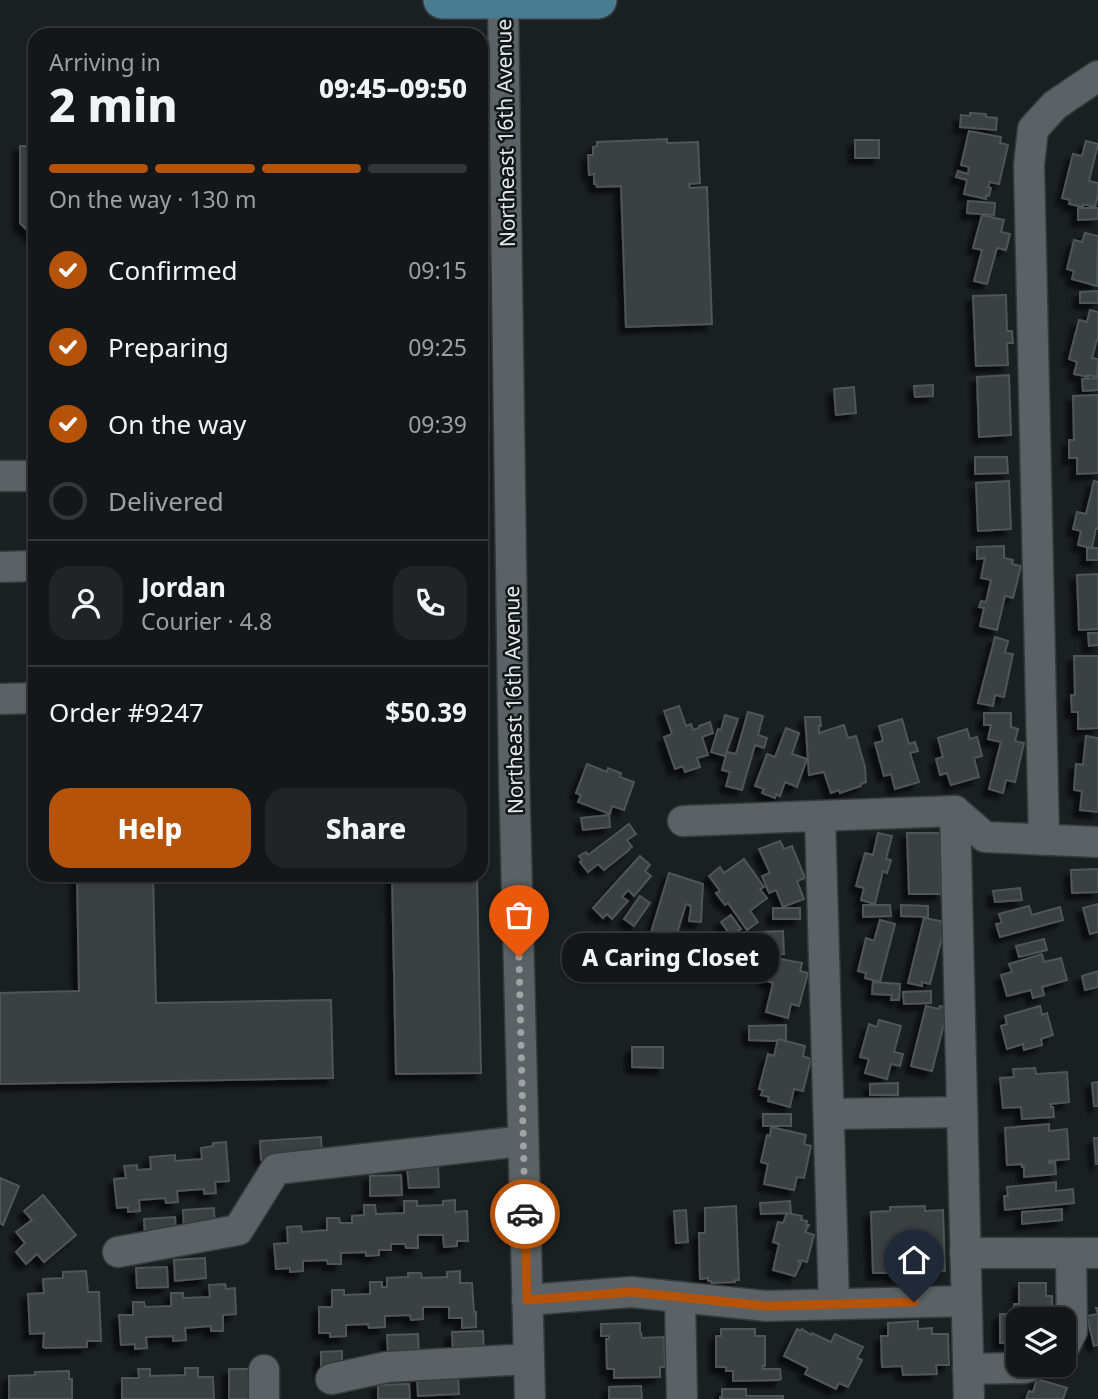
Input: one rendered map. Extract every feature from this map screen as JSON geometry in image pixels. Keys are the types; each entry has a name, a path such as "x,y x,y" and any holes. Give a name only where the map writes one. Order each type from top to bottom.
{"main road":[{"path":"442,0 598,0"}],"street":[{"name":"Northeast 16th Avenue","path":"503,1 514,773 530,1399"},
{"path":"1044,839 1028,165 1033,129 1055,104 1098,76"},
{"path":"0,477 28,476"},
{"path":"0,567 28,566"},
{"path":"0,699 28,698"},
{"path":"955,811 969,1399"},
{"path":"683,821 955,811 985,837 1098,842"},
{"path":"820,817 834,1304"},
{"path":"829,1114 962,1112"},
{"path":"118,1252 238,1230 276,1169 523,1141"},
{"path":"965,1253 1084,1253 1076,1307"},
{"path":"527,1300 631,1292 766,1306 966,1301"},
{"path":"680,1297 682,1399"},
{"path":"331,1379 387,1367 529,1359"},
{"path":"968,1369 1006,1368"}],"building":[{"path":"970,113 997,118 996,130 960,127 961,115 970,116"},
{"path":"969,131 1001,137 1000,143 1008,145 999,184 990,182 988,187 991,188 986,199 964,194 967,180 956,177 958,171 968,174 969,167 961,165"},
{"path":"667,139 667,143 698,142 700,183 689,184 690,188 707,187 712,324 626,327 621,186 597,187 594,184 594,174 589,175 588,155 593,155 593,147 597,146 597,142"},
{"path":"855,140 879,140 879,158 855,158"},
{"path":"1086,141 1098,144 1089,181 1098,183 1095,207 1069,204 1070,200 1062,198 1073,154 1082,156"},
{"path":"20,146 28,146 28,231 20,223"},
{"path":"968,201 995,203 994,215 967,213"},
{"path":"1078,208 1098,208 1098,219 1078,220"},
{"path":"982,215 1004,220 1001,232 1010,234 1006,250 997,248 987,284 974,281 982,250 973,248"},
{"path":"1085,233 1098,236 1097,286 1072,279 1074,271 1067,269 1074,240 1082,242"},
{"path":"1098,291 1098,303 1080,303 1080,292"},
{"path":"1006,295 1007,331 1012,331 1013,343 1007,343 1008,365 976,366 973,296"},
{"path":"1090,310 1098,312 1098,336 1092,358 1098,359 1097,377 1074,374 1077,362 1069,359 1079,320 1087,322"},
{"path":"1009,375 1011,435 979,437 977,377"},
{"path":"1098,378 1098,390 1083,391 1082,379"},
{"path":"933,385 933,396 915,397 914,386"},
{"path":"854,387 856,413 836,415 834,389"},
{"path":"1098,395 1098,473 1077,474 1077,458 1069,458 1069,440 1074,440 1073,396"},
{"path":"975,457 1007,457 1008,473 975,474"},
{"path":"1009,481 1011,529 978,531 976,483"},
{"path":"1094,481 1098,482 1098,529 1096,528 1092,548 1078,545 1081,531 1073,529 1077,512 1086,514"},
{"path":"1004,546 1004,558 1021,566 1013,598 1005,596 997,630 980,626 984,608 979,607 981,601 986,602 991,580 981,578 985,558 977,559 977,547"},
{"path":"1087,548 1098,548 1098,560 1087,560"},
{"path":"1098,574 1098,629 1079,630 1077,575"},
{"path":"1088,633 1098,633 1098,645 1089,646"},
{"path":"995,637 1008,641 1005,653 1013,654 1004,697 995,695 993,706 978,703"},
{"path":"1074,656 1098,656 1098,728 1078,729 1078,712 1072,712 1071,695 1075,695"},
{"path":"679,706 686,726 691,724 693,730 710,722 713,733 702,737 708,755 697,758 700,767 685,772 683,766 675,769 664,737 672,734 664,711"},
{"path":"748,712 763,716 758,735 767,738 764,748 755,745 742,790 726,786 730,772 722,770 727,752 736,754"},
{"path":"984,713 1011,713 1011,727 1018,729 1015,741 1024,743 1015,782 1006,780 1003,793 989,789 1001,742 988,739 991,725 984,725"},
{"path":"725,715 738,719 725,756 711,752"},
{"path":"805,717 820,717 819,733 844,725 848,738 856,736 865,767 866,782 840,793 839,790 831,793 824,772 809,775"},
{"path":"902,719 909,744 915,742 918,751 910,753 919,782 895,789 891,774 884,776 875,743 883,741 879,726"},
{"path":"786,728 799,733 792,754 807,759 797,787 785,782 780,796 776,794 775,798 762,793 764,789 755,786 767,754 775,757"},
{"path":"967,729 970,739 977,737 982,756 974,758 979,777 951,785 947,773 940,775 936,759 943,757 938,738"},
{"path":"1086,736 1098,738 1098,812 1080,810 1082,791 1074,790 1076,764 1083,765"},
{"path":"587,764 607,772 608,768 621,773 620,777 634,782 624,810 612,806 610,814 578,802 581,795 576,793"},
{"path":"609,815 610,827 583,830 581,818"},
{"path":"629,824 636,834 627,840 632,847 604,870 598,864 588,872 579,856 586,852 588,855"},
{"path":"878,833 892,836 886,859 891,860 887,873 883,871 875,904 861,900 864,888 856,886 865,853 873,855"},
{"path":"907,833 940,833 941,894 909,894"},
{"path":"780,841 784,849 792,846 805,878 797,881 804,899 783,907 776,890 769,893 762,876 770,873 759,849"},
{"path":"640,856 650,865 645,871 651,876 634,896 628,890 622,897 628,901 612,919 607,914 603,918 593,908"},
{"path":"744,859 764,887 760,889 767,898 750,911 758,922 747,930 728,903 725,905 716,893 720,891 709,876 720,867 724,873"},
{"path":"1098,869 1098,892 1072,893 1071,870"},
{"path":"669,873 703,884 701,922 689,921 691,906 686,904 674,943 667,941 665,944 649,939"},
{"path":"77,882 153,882 156,1003 331,1000 333,1078 0,1084 0,993 79,991"},
{"path":"392,882 477,882 481,1073 396,1074"},
{"path":"1020,888 1022,900 995,902 993,891"},
{"path":"640,896 650,903 634,926 624,919"},
{"path":"1098,904 1098,932 1090,934 1083,908"},
{"path":"863,905 890,905 891,916 863,917"},
{"path":"901,905 928,906 928,917 901,916"},
{"path":"1029,906 1032,915 1060,907 1063,920 1000,937 996,924 1002,923 999,914"},
{"path":"773,908 800,908 800,919 773,919"},
{"path":"731,915 741,929 731,936 721,922"},
{"path":"924,918 946,922 930,984 922,982 922,986 908,983"},
{"path":"880,920 895,924 880,982 865,978 866,973 858,971 866,938 874,941"},
{"path":"783,931 784,954 748,955 747,936 758,932"},
{"path":"1044,939 1047,950 1019,957 1016,946"},
{"path":"1042,954 1044,962 1061,958 1067,980 1042,987 1044,995 1033,998 1031,990 1007,996 1001,975 1012,972 1009,964"},
{"path":"770,957 802,963 800,971 808,973 799,1006 791,1004 788,1018 766,1012 773,983 764,980"},
{"path":"1098,971 1098,987 1085,990 1082,976"},
{"path":"873,982 900,984 899,1000 891,1000 892,995 872,994"},
{"path":"931,991 931,1003 904,1004 903,992"},
{"path":"926,1006 948,1008 932,1071 911,1066"},
{"path":"1040,1006 1042,1015 1047,1013 1053,1035 1041,1039 1042,1045 1024,1050 1023,1044 1007,1049 1001,1026 1007,1024 1005,1016"},
{"path":"879,1020 901,1026 894,1052 903,1054 900,1066 891,1064 887,1079 865,1073 869,1059 860,1057 869,1024 877,1027"},
{"path":"786,1025 786,1041 749,1040 749,1026"},
{"path":"778,1039 805,1046 803,1056 811,1059 803,1091 794,1089 790,1107 768,1101 769,1097 761,1095 763,1090 759,1089 768,1054 774,1056"},
{"path":"632,1047 663,1047 663,1068 632,1067"},
{"path":"1035,1068 1036,1074 1067,1072 1069,1102 1051,1104 1054,1117 1022,1119 1021,1107 1003,1108 1000,1078 1014,1077 1013,1069"},
{"path":"1098,1082 1098,1106 1094,1106 1092,1083"},
{"path":"898,1083 898,1095 870,1095 870,1084"},
{"path":"763,1114 791,1114 791,1126 763,1126"},
{"path":"1049,1124 1049,1131 1067,1129 1069,1159 1049,1161 1055,1162 1056,1174 1024,1177 1022,1164 1007,1165 1005,1128"},
{"path":"771,1127 806,1135 804,1144 811,1146 804,1178 797,1177 794,1190 764,1184 768,1164 761,1162"},
{"path":"321,1137 322,1156 261,1160 260,1141"},
{"path":"1094,1138 1098,1138 1098,1164 1096,1164"},
{"path":"226,1142 229,1181 215,1182 216,1193 204,1194 204,1189 177,1191 178,1202 166,1203 165,1198 139,1200 140,1211 128,1212 128,1207 117,1208 114,1179 126,1178 124,1166 137,1165 137,1170 151,1169 150,1157 175,1155 175,1161 202,1159 201,1148"},
{"path":"438,1166 439,1187 409,1188 407,1168"},
{"path":"401,1175 402,1195 370,1196 370,1176"},
{"path":"0,1178 19,1186 3,1225 0,1223"},
{"path":"1056,1182 1056,1191 1073,1189 1074,1203 1005,1210 1004,1196 1008,1196 1007,1187"},
{"path":"43,1195 76,1235 44,1262 37,1254 26,1264 16,1252 25,1243 16,1232 32,1220 24,1211"},
{"path":"455,1200 455,1212 467,1211 468,1241 457,1241 457,1246 444,1247 443,1235 418,1235 418,1248 391,1244 391,1250 379,1250 379,1255 366,1256 366,1252 341,1253 341,1264 328,1264 327,1260 303,1261 303,1271 276,1269 274,1244 288,1243 287,1227 301,1226 302,1232 327,1230 327,1218 339,1218 340,1223 352,1223 352,1216 364,1215 364,1205 375,1205 376,1214 404,1213 404,1201 417,1201 417,1206 443,1205 443,1201"},
{"path":"790,1201 791,1213 761,1214 760,1203"},
{"path":"736,1206 739,1280 711,1283 708,1278 700,1279 699,1233 705,1233 705,1208"},
{"path":"925,1206 925,1211 943,1210 945,1271 926,1271 926,1275 892,1276 892,1273 873,1273 871,1212 890,1211 890,1207"},
{"path":"214,1208 215,1228 184,1230 183,1210"},
{"path":"1062,1209 1062,1220 1022,1224 1022,1212"},
{"path":"686,1210 688,1242 676,1243 674,1211"},
{"path":"787,1213 802,1216 801,1220 807,1221 806,1225 809,1225 805,1232 814,1235 807,1262 799,1260 801,1263 795,1276 773,1270 779,1244 773,1242 778,1222 783,1223"},
{"path":"175,1217 176,1237 145,1239 144,1219"},
{"path":"205,1258 206,1278 175,1281 174,1260"},
{"path":"167,1267 168,1287 137,1288 136,1268"},
{"path":"86,1271 88,1292 99,1292 101,1341 87,1341 87,1347 43,1347 44,1333 30,1334 28,1294 44,1293 43,1279 63,1278 63,1272"},
{"path":"460,1271 460,1283 472,1283 476,1327 462,1328 462,1318 449,1318 449,1307 423,1307 423,1319 411,1320 410,1315 385,1316 385,1327 369,1328 368,1324 346,1325 346,1336 330,1337 330,1333 319,1333 319,1307 332,1307 332,1290 344,1290 344,1295 370,1294 370,1282 382,1282 382,1287 387,1287 387,1278 408,1277 408,1273 421,1273 422,1278 447,1277 447,1272"},
{"path":"1019,1283 1046,1283 1046,1296 1052,1296 1052,1307 1014,1307 1014,1304 1019,1304"},
{"path":"225,1284 226,1289 235,1288 236,1314 223,1315 223,1331 211,1331 211,1326 185,1328 186,1340 173,1341 173,1336 146,1337 147,1348 135,1349 135,1344 121,1345 119,1315 133,1315 133,1302 144,1302 145,1307 171,1306 171,1293 183,1293 183,1298 210,1297 209,1285"},
{"path":"1000,1314 1006,1314 1006,1343 1000,1343"},
{"path":"1098,1314 1098,1345 1094,1346 1087,1316"},
{"path":"918,1321 918,1329 932,1328 932,1334 948,1334 949,1365 936,1365 937,1374 903,1375 902,1366 882,1367 881,1336 888,1336 888,1323"},
{"path":"640,1323 642,1338 664,1337 665,1367 660,1367 660,1377 614,1378 614,1369 607,1369 606,1339 609,1339 609,1336 601,1336 601,1324"},
{"path":"721,1329 755,1329 755,1336 765,1336 763,1369 780,1369 781,1379 733,1381 733,1371 726,1371 726,1367 716,1367 716,1336 721,1336"},
{"path":"797,1329 831,1342 835,1334 863,1347 857,1358 862,1360 848,1387 839,1383 836,1389 805,1374 808,1368 784,1356"},
{"path":"483,1331 484,1350 453,1352 452,1332"},
{"path":"418,1334 419,1354 388,1355 387,1335"},
{"path":"342,1351 342,1371 321,1372 321,1352"},
{"path":"185,1368 198,1368 198,1377 213,1377 214,1399 122,1399 122,1378 139,1378 138,1369 150,1369 150,1376 185,1375"},
{"path":"229,1369 254,1369 255,1399 229,1399"},
{"path":"69,1371 69,1379 72,1379 72,1399 9,1399 9,1376"},
{"path":"458,1375 459,1394 418,1396 417,1377"},
{"path":"1037,1379 1067,1388 1063,1399 1026,1399 1029,1391 1033,1392"},
{"path":"409,1384 410,1399 378,1399 378,1385"},
{"path":"641,1386 642,1399 609,1399 609,1387"},
{"path":"722,1389 746,1389 746,1396 783,1396 783,1399 720,1399"}],"way so far":[{"path":"519,957 525,1214"}],"place":[{"name":"A Caring Closet","path":"519,957"}],"route":[{"path":"525,1214 527,1300 631,1292 766,1306 914,1302"}]}
